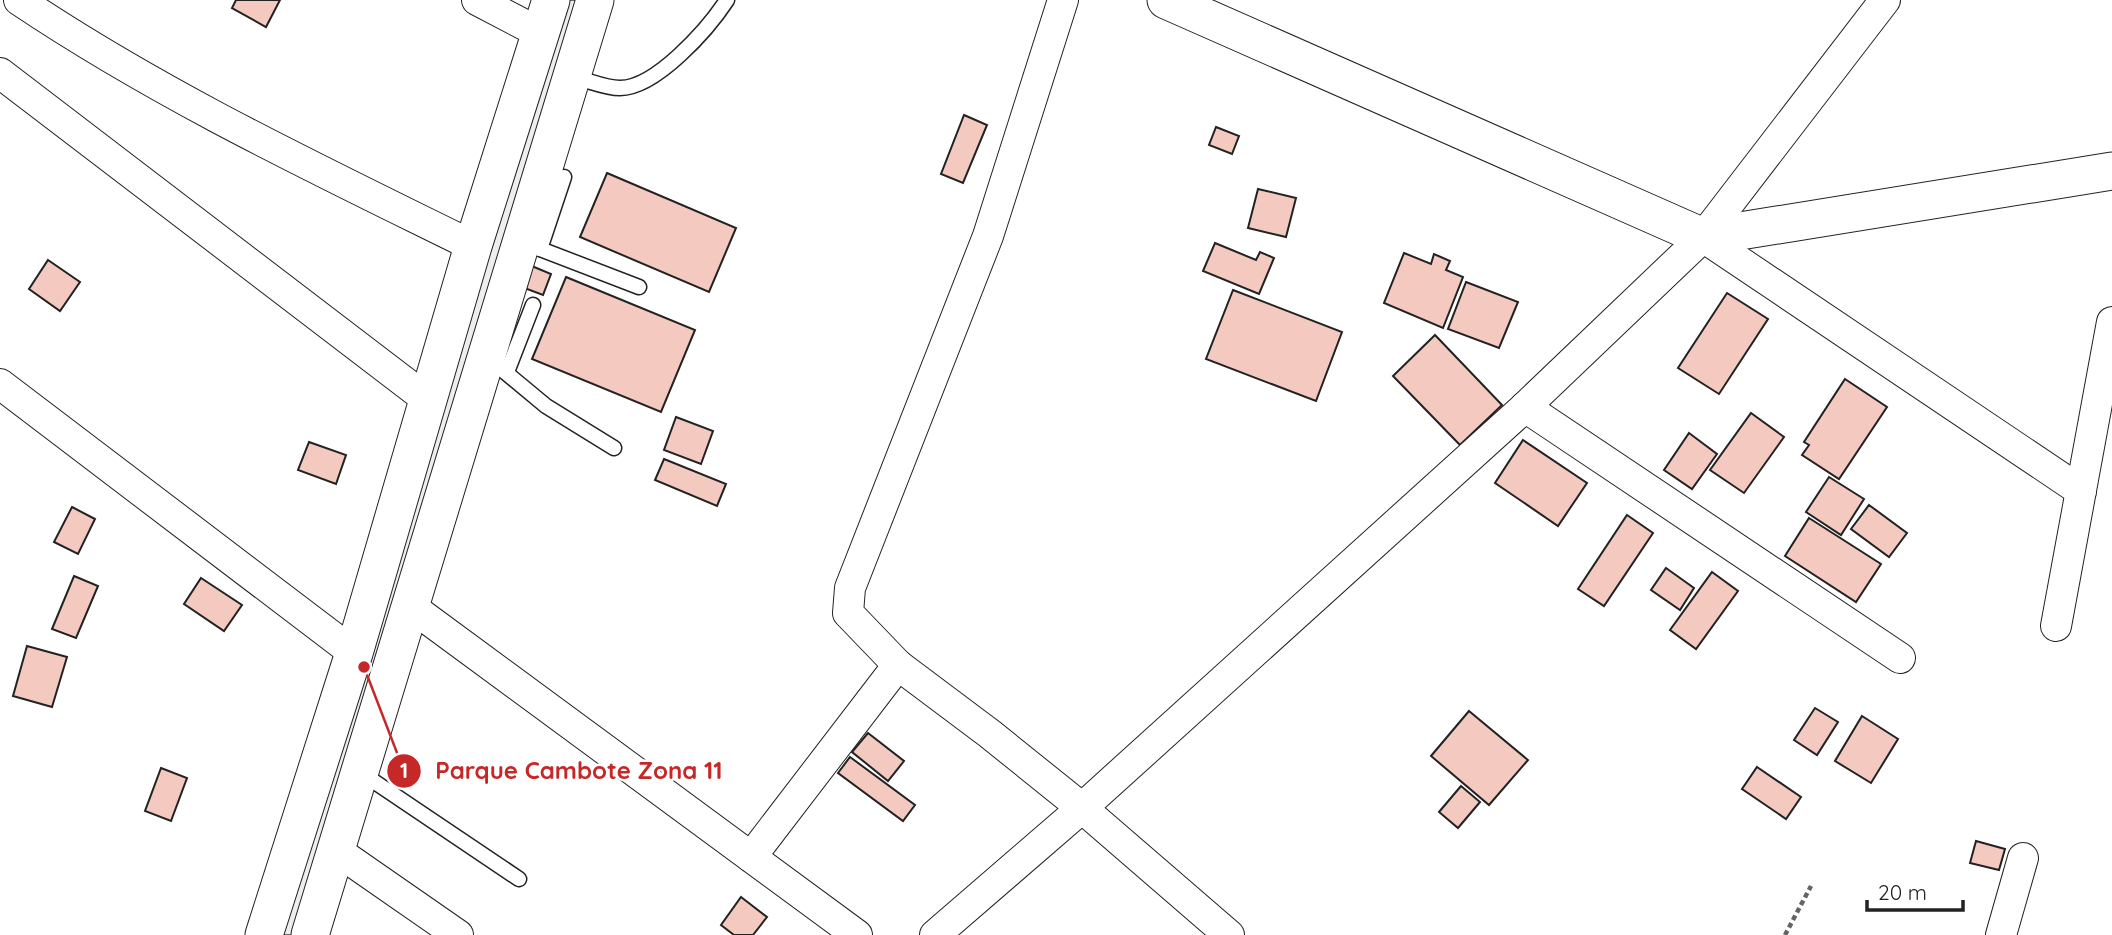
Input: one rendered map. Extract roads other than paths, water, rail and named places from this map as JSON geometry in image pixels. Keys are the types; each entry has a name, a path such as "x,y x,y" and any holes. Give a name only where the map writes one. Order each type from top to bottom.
{"street":[{"path":"19,0 173,94 473,246"},
{"path":"264,935 354,653 473,246 545,16 477,0"},
{"path":"310,935 410,606 497,364 531,245 571,76 594,0"},
{"path":"1063,0 988,236 850,588 848,613 898,665 1082,808 1228,935"},
{"path":"1166,0 1703,237 2081,491"},
{"path":"935,935 1082,808 1525,407 1703,237 1885,0"},
{"path":"0,73 428,400"},
{"path":"1703,237 2112,171"},
{"path":"2056,626 2112,322"},
{"path":"0,384 354,653"},
{"path":"1525,407 1900,657"},
{"path":"410,606 857,935"},
{"path":"751,856 898,665"},
{"path":"337,851 458,935"},
{"path":"2001,935 2023,858"}],"lane":[{"path":"571,76 620,88 645,82 679,55 727,0"},
{"path":"564,177 531,245 639,287"},
{"path":"533,305 497,364 546,406 614,448"},
{"path":"359,771 519,879"}],"place":[{"name":"Parque Cambote Zona 11","path":"364,667"}]}
